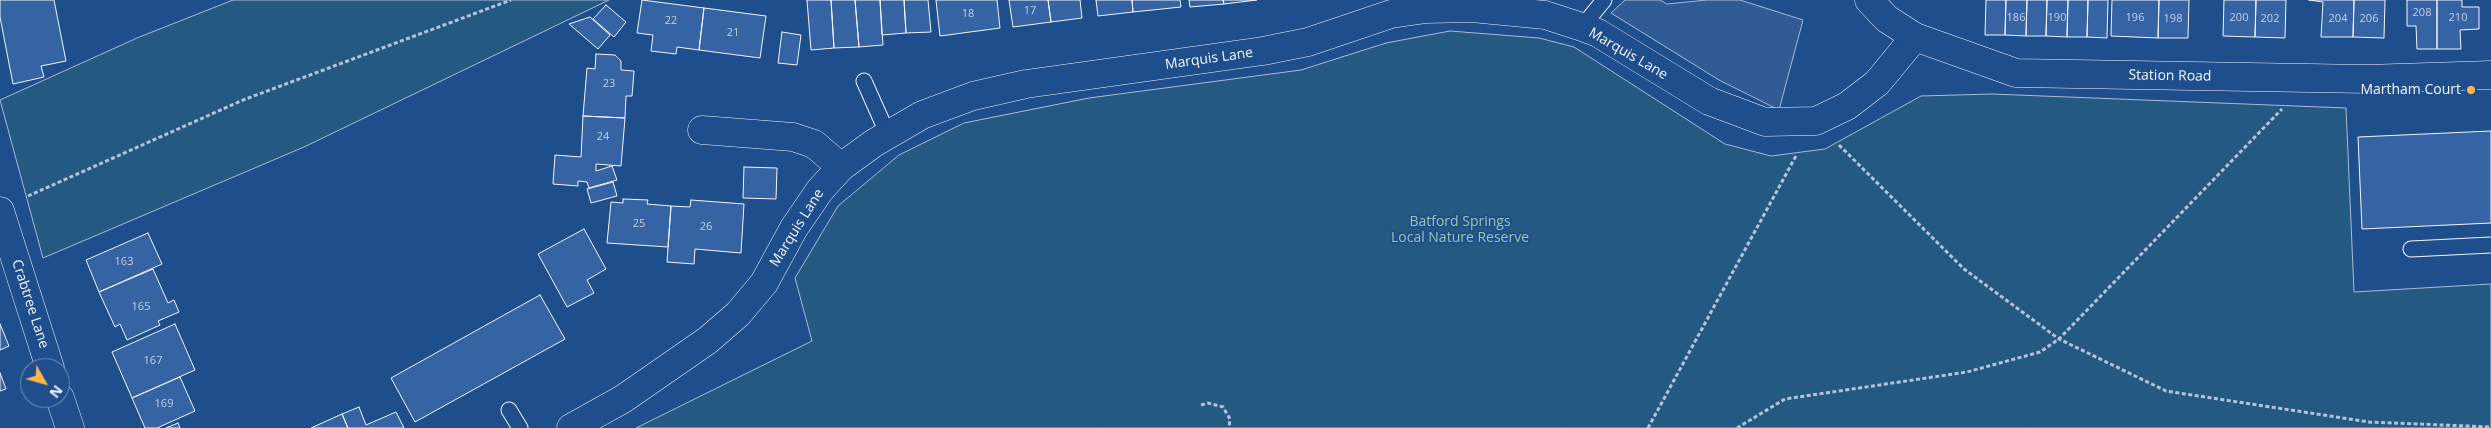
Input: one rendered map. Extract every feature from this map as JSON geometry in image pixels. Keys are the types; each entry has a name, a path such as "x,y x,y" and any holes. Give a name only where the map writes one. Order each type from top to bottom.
{"street":[{"name":"Station Road","path":"1869,0 1887,19 1915,37 2016,73 2367,79 2491,75"},
{"name":"Marquis Lane","path":"572,428 631,393 708,340 738,314 764,283 794,228 820,190 841,168 922,114 973,96 1026,84 1263,51 1308,42 1390,14 1426,9 1472,8 1545,15 1582,27 1613,42 1709,101 1765,122 1816,121 1848,106 1877,83 1915,37"},
{"path":"702,130 793,137 814,144 841,168"},
{"name":"Crabtree Lane","path":"0,211 47,358"},
{"path":"63,408 70,428"}],"lane":[{"path":"1582,27 1604,0"},
{"path":"864,81 888,135"},
{"path":"2411,249 2491,246"},
{"path":"509,410 520,428"}],"path":[{"path":"27,196 242,100 512,0"},
{"path":"1736,428 1785,399 1967,372 2040,352 2060,339 2284,107"},
{"path":"1648,428 1816,121 1964,269 2060,339 2166,391 2369,422 2491,427"},
{"path":"1201,405 1208,403 1223,407 1230,419 1228,428"}],"green space":[{"path":"233,0 609,0 304,147 43,258 0,100 137,38"},
{"name":"Batford Springs Local Nature Reserve","path":"1450,31 1539,38 1574,47 1725,144 1771,156 1825,149 1921,96 1992,94 2346,108 2354,292 2491,284 2491,428 636,428 812,341 795,278 838,206 899,155 964,123 1089,98 1301,70 1386,43"}],"shaded area":[{"path":"1625,0 1660,0 1667,4 1707,0 1740,0 1803,20 1779,110 1719,80 1611,13"}],"building":[{"path":"0,0 54,0 66,61 41,66 44,77 13,84 0,17"},
{"path":"642,0 704,8 699,50 677,47 676,54 651,51 653,35 637,33"},
{"path":"807,0 831,0 834,48 811,50"},
{"path":"831,0 855,0 859,47 834,48"},
{"path":"855,0 880,0 883,45 859,47"},
{"path":"880,0 904,0 906,33 882,35"},
{"path":"904,0 928,0 931,32 906,33"},
{"path":"936,0 997,0 1000,28 940,36"},
{"path":"1009,0 1048,0 1051,22 1013,27"},
{"path":"1048,0 1080,0 1082,18 1051,22"},
{"path":"1096,0 1132,0 1133,12 1098,16"},
{"path":"1132,0 1180,0 1181,7 1133,12"},
{"path":"1189,0 1223,0 1224,4 1190,7"},
{"path":"1223,0 1257,0 1224,4"},
{"path":"1986,0 2006,0 2005,35 1985,35"},
{"path":"2006,0 2027,0 2026,36 2005,35"},
{"path":"2027,0 2047,0 2046,36 2026,36"},
{"path":"2047,0 2068,0 2067,37 2046,36"},
{"path":"2068,0 2088,0 2087,37 2067,37"},
{"path":"2088,0 2108,0 2107,38 2087,37"},
{"path":"2112,0 2159,0 2158,38 2111,36"},
{"path":"2159,0 2189,0 2188,38 2158,38"},
{"path":"2224,0 2256,0 2255,37 2223,36"},
{"path":"2256,0 2286,0 2285,38 2255,37"},
{"path":"2309,0 2354,0 2353,37 2321,37 2323,2"},
{"path":"2354,0 2385,0 2384,38 2353,37"},
{"path":"2407,0 2437,0 2437,49 2417,49 2416,26 2407,26"},
{"path":"2437,0 2462,0 2462,7 2479,7 2479,29 2460,30 2461,49 2437,49"},
{"path":"606,5 626,22 614,37 593,19"},
{"path":"704,8 766,16 760,58 699,50"},
{"path":"590,17 610,35 598,49 569,24"},
{"path":"782,32 801,35 797,65 778,63"},
{"path":"596,54 615,55 621,61 621,70 634,71 632,96 626,96 625,118 583,116 587,68 595,69"},
{"path":"583,116 625,118 621,166 596,164 596,171 612,166 617,180 589,188 587,182 578,181 578,186 553,184 555,155 581,157"},
{"path":"2491,131 2491,223 2362,229 2358,137"},
{"path":"744,167 777,168 776,199 743,198"},
{"path":"613,182 617,196 591,203 587,189"},
{"path":"623,199 648,200 647,204 671,206 668,247 607,243 611,202 623,203"},
{"path":"691,200 744,204 741,253 695,249 694,264 667,262 671,206 690,207"},
{"path":"584,229 606,269 587,280 594,293 567,307 538,254"},
{"path":"148,233 162,264 99,292 86,260"},
{"path":"153,269 168,303 174,300 179,312 158,321 160,325 127,340 120,324 115,327 99,292"},
{"path":"540,295 565,339 415,422 391,378"},
{"path":"0,324 9,346 0,350"},
{"path":"175,324 195,370 132,398 112,352"},
{"path":"0,373 6,389 0,391"},
{"path":"180,377 195,411 157,428 145,428 132,398"},
{"path":"359,407 366,425 396,412 404,428 348,428 342,414"},
{"path":"342,414 348,428 311,428"},
{"path":"178,423 180,428 166,428"}],"place":[{"name":"Martham Court","path":"2471,90"}]}
